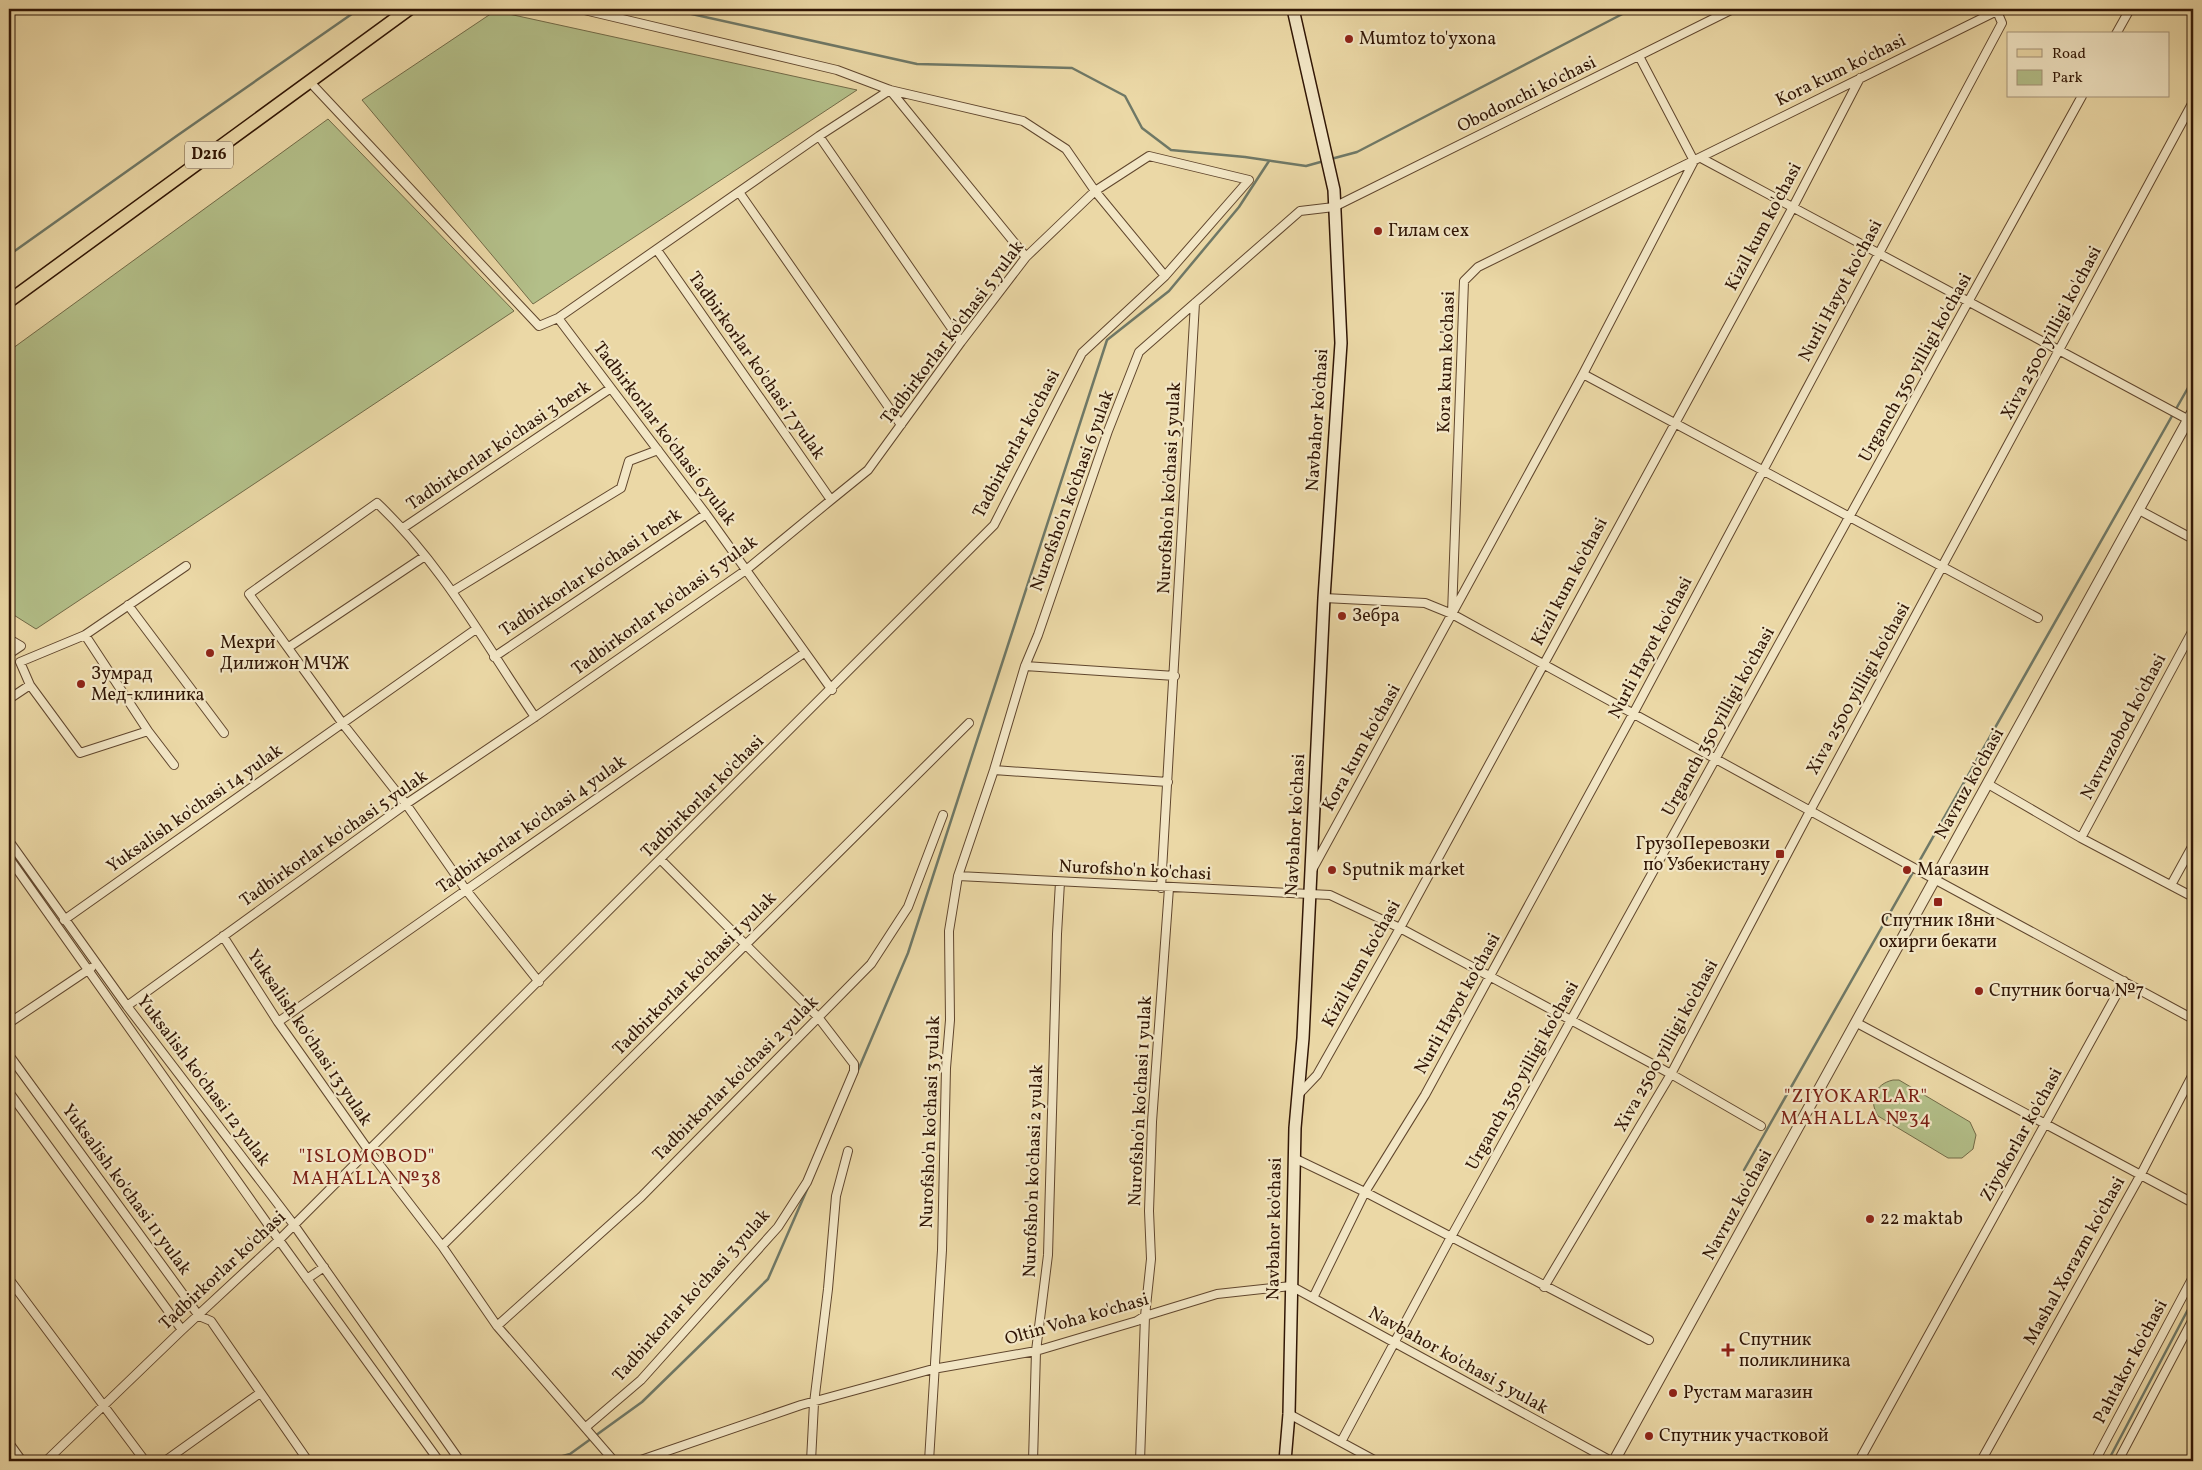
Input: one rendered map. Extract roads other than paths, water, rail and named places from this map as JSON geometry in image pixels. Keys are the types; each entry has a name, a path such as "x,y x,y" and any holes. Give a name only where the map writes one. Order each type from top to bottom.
{"main road":[{"name":"D216","path":"9,301 408,9"},
{"name":"Navbahor ko'chasi","path":"1286,1461 1294,1219 1294,1158 1311,895 1324,598 1341,343 1334,190 1294,9"}],"street":[{"path":"580,9 837,70 890,90 1024,121 1066,149 1095,191 1165,276"},
{"name":"Obodonchi ko'chasi","path":"1334,207 1733,9"},
{"path":"2117,32 2130,9"},
{"name":"Kora kum ko'chasi","path":"1452,614 1464,281 1478,267 1998,10"},
{"name":"Nurli Hayot ko'chasi","path":"1313,1298 1365,1192 1425,1096 1633,714 2002,23 1998,10"},
{"path":"1639,56 1697,159 1792,207 2059,352 2191,416"},
{"name":"Kizil kum ko'chasi","path":"1298,1095 1317,1075 1400,928 1792,207 1860,78"},
{"path":"310,81 539,326 558,318 819,136 890,90"},
{"path":"890,90 1026,257"},
{"name":"Urganch 350 yilligi ko'chasi","path":"1341,1442 1451,1237 1970,303 2081,98"},
{"name":"Xiva 2500 yilligi ko'chasi","path":"1544,1287 1671,1074 1810,811 2193,102"},
{"path":"819,136 961,342"},
{"name":"Tadbirkorlar ko'chasi 5 yulak","path":"127,1006 406,804 746,570 868,470 961,342 1026,257 1095,191 1150,156"},
{"name":"Tadbirkorlar ko'chasi","path":"46,1461 369,1152 832,690 994,525 1082,353 1165,276 1249,180 1150,156"},
{"name":"Kora kum ko'chasi","path":"1312,870 1583,374 1697,159"},
{"path":"738,192 901,425"},
{"name":"Nurofsho'n ko'chasi 6 yulak","path":"958,876 994,770 1025,666 1038,635 1108,431 1139,352 1300,211 1334,207"},
{"name":"Tadbirkorlar ko'chasi 7 yulak","path":"657,250 831,500"},
{"name":"Nurofsho'n ko'chasi 5 yulak","path":"1165,888 1168,782 1195,303"},
{"name":"Tadbirkorlar ko'chasi 6 yulak","path":"558,318 706,514 832,690"},
{"path":"1583,374 2038,618"},
{"name":"Tadbirkorlar ko'chasi 3 berk","path":"404,528 611,388"},
{"name":"Navruz ko'chasi","path":"1613,1461 1857,1023 2191,416"},
{"path":"453,591 621,488 629,461 658,450"},
{"path":"535,717 494,657 453,591 404,528 377,503 249,594 343,724 406,804 466,890 539,982"},
{"path":"2139,510 2193,539"},
{"name":"Tadbirkorlar ko'chasi 1 berk","path":"494,657 706,514"},
{"path":"289,647 425,556"},
{"path":"20,662 84,635 186,566"},
{"path":"1324,598 1425,603 1452,614 2193,1019"},
{"path":"128,605 224,733"},
{"name":"Yuksalish ko'chasi 14 yulak","path":"64,920 476,629"},
{"name":"Navruzobod ko'chasi","path":"2081,838 2193,630"},
{"path":"84,635 148,731 174,765"},
{"path":"9,639 21,646"},
{"path":"21,646 20,662 30,685 80,753 148,731"},
{"path":"9,654 21,646"},
{"name":"Tadbirkorlar ko'chasi 4 yulak","path":"278,1022 804,653"},
{"path":"1025,666 1175,676"},
{"path":"9,699 30,685"},
{"name":"Tadbirkorlar ko'chasi 1 yulak","path":"442,1246 969,723"},
{"path":"994,770 1168,782"},
{"path":"1988,784 2081,838 2193,897"},
{"name":"Tadbirkorlar ko'chasi 2 yulak","path":"497,1326 641,1197 871,964 908,907 943,815"},
{"name":"Yuksalish ko'chasi 12 yulak","path":"9,842 127,1006 294,1225 460,1461"},
{"path":"2171,885 2193,845"},
{"name":"Yuksalish ko'chasi 12 yulak","path":"9,858 279,1240 439,1461"},
{"name":"Tadbirkorlar ko'chasi 3 yulak","path":"586,1427 641,1380 764,1245 778,1227 807,1182 854,1071 854,1064 818,1017 661,860"},
{"name":"Nurofsho'n ko'chasi","path":"958,876 1330,895 1400,928 1490,976 1671,1074 1761,1126"},
{"name":"Nurofsho'n ko'chasi 3 yulak","path":"929,1461 933,1369 942,1250 946,1068 950,1020 948,932 958,876"},
{"name":"Nurofsho'n ko'chasi 2 yulak","path":"1032,1461 1036,1351 1048,1255 1060,882"},
{"name":"Nurofsho'n ko'chasi 1 yulak","path":"1140,1461 1145,1316 1151,1259 1152,1122 1165,888"},
{"name":"Yuksalish ko'chasi 13 yulak","path":"222,936 278,1022 369,1152 442,1246 497,1326 614,1461"},
{"path":"9,1023 96,963"},
{"name":"Ziyokorlar ko'chasi","path":"1859,1461 2124,981"},
{"path":"1857,1023 2193,1203"},
{"name":"Yuksalish ko'chasi 11 yulak","path":"9,1055 199,1316 210,1322 308,1461"},
{"name":"Mashal Xorazm ko'chasi","path":"1981,1461 2140,1176 2193,1074"},
{"path":"9,1092 182,1330"},
{"path":"811,1461 814,1403 828,1289 836,1196 848,1151"},
{"path":"1294,1158 1365,1192 1648,1340"},
{"path":"307,1279 324,1267"},
{"name":"Pahtakor ko'chasi","path":"2095,1461 2193,1277"},
{"path":"9,1279 145,1461"},
{"name":"Oltin Voha ko'chasi","path":"638,1461 801,1405 933,1369 1036,1351 1137,1322 1145,1316 1217,1294 1291,1286"},
{"name":"Navbahor ko'chasi 5 yulak","path":"1291,1286 1613,1461"},
{"name":"Pahtakor ko'chasi","path":"2118,1461 2193,1319"},
{"path":"165,1461 260,1393"},
{"path":"1288,1414 1376,1461"},
{"path":"9,1443 22,1461"}],"waterway":[{"path":"9,255 359,9"},
{"path":"669,9 917,64 1072,68 1125,96 1142,128 1171,150 1245,157 1306,166 1324,161"},
{"path":"1331,159 1357,152 1632,9"},
{"path":"856,1075 908,953 1107,340 1169,291 1239,207 1269,161"},
{"path":"1744,1170 2193,379"},
{"path":"545,1461 570,1454 642,1402 768,1279 809,1185"},
{"path":"2108,1461 2193,1300"}],"place":[{"name":"Mumtoz to'yxona","path":"1349,39"},
{"name":"Гилам сех","path":"1378,231"},
{"name":"Зебра","path":"1342,616"},
{"name":"Мехри Дилижон МЧЖ","path":"210,653"},
{"name":"Зумрад Мед-клиника","path":"81,684"},
{"name":"ГрузоПеревозки по Узбекистану","path":"1780,854"},
{"name":"Sputnik market","path":"1332,870"},
{"name":"Магазин","path":"1907,870"},
{"name":"Спутник 18ни охирги бекати","path":"1938,902"},
{"name":"Спутник богча №7","path":"1979,991"},
{"name":"22 maktab","path":"1870,1219"},
{"name":"Спутник поликлиника","path":"1728,1350"},
{"name":"Рустам магазин","path":"1673,1393"},
{"name":"Спутник участковой","path":"1649,1436"}],"district":[{"name":"\"ZIYOKARLAR\" MAHALLA №34","path":"1856,1108"},
{"name":"\"ISLOMOBOD\" MAHALLA №38","path":"367,1168"}]}
